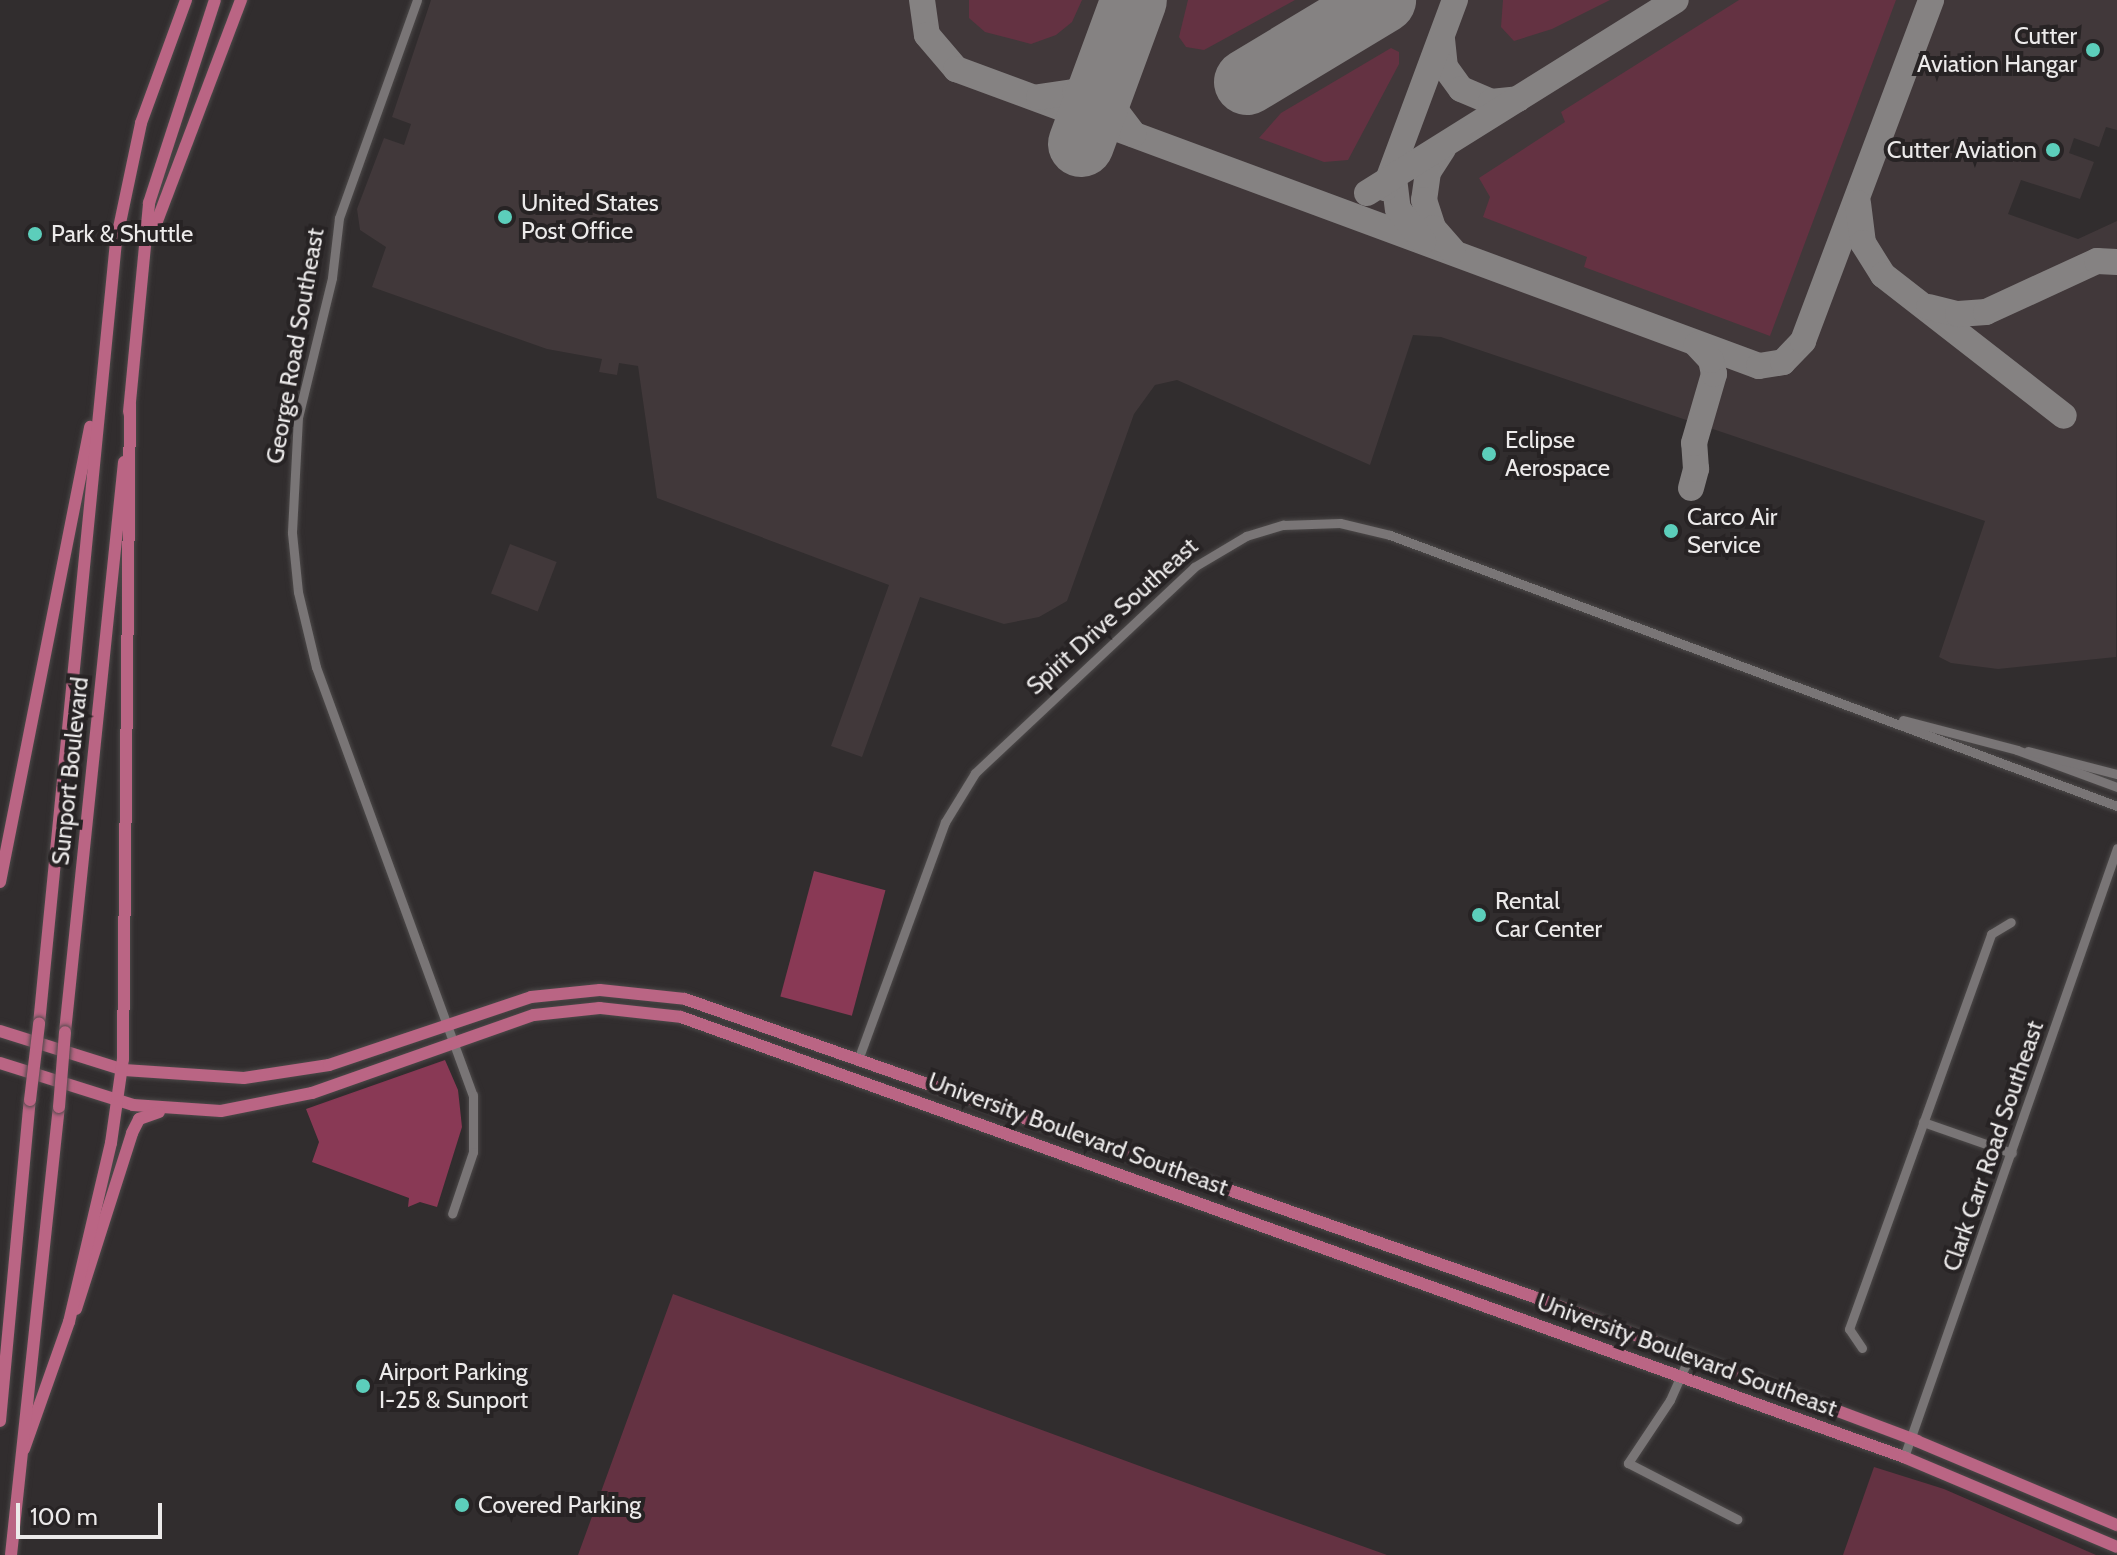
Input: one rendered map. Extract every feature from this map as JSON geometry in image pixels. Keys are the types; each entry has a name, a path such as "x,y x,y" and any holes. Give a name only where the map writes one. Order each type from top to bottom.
{"main road":[{"name":"Sunport Boulevard","path":"0,1421 103,357 128,172 186,0"},
{"name":"Sunport Boulevard","path":"11,1555 149,203 162,149 215,0"},
{"path":"143,267 161,202 241,0"},
{"path":"0,882 103,357"},
{"path":"24,1449 69,1322 122,1069 130,404"},
{"name":"University Boulevard Southeast","path":"0,1031 122,1069 195,1079 281,1074 349,1059 448,1023 542,995 643,992 706,1005 1690,1355 1910,1438 2117,1525"},
{"name":"University Boulevard Southeast","path":"0,1063 117,1102 177,1110 221,1111 289,1100 454,1040 545,1013 630,1009 701,1023 1904,1457 2117,1547"},
{"name":"Spirit Drive Southeast","path":"853,1076 859,1057"},
{"path":"69,1322 84,1293 132,1133 146,1115 177,1110"}],"street":[{"name":"George Road Southeast","path":"417,0 339,218 332,278 295,437 292,533 298,592 316,667 469,1081 476,1124 469,1166 452,1214"},
{"name":"Spirit Drive Southeast","path":"859,1057 945,822 963,789 998,749 1194,567 1246,536 1310,522 1372,529 1880,714"},
{"path":"1880,714 2017,750 2117,787"},
{"path":"1880,714 2117,806"},
{"path":"2017,750 2043,752 2117,774"},
{"name":"Clark Carr Road Southeast","path":"1904,1457 2117,848"},
{"path":"1862,1348 1849,1329 1991,934 2011,922"},
{"path":"1923,1122 2012,1153"},
{"path":"1690,1355 1681,1376 1628,1463 1737,1519"}],"shaded area":[{"path":"431,0 2117,0 2117,130 2106,127 2099,147 2074,138 2069,153 2094,162 2080,199 2021,180 2008,214 2078,239 2117,221 2116,657 1998,669 1951,663 1939,657 1985,521 1441,337 1413,335 1370,465 1177,380 1155,385 1134,414 1067,601 1039,617 1004,624 920,597 862,757 831,746 889,585 657,498 638,366 619,363 617,375 599,372 602,359 547,349 372,287 386,247 360,230 357,209 384,138 404,145 411,124 392,117"},
{"path":"969,0 1082,0 1072,22 1056,35 1031,44 985,32 969,18"},
{"path":"1188,0 1295,0 1204,50 1186,47 1179,37"},
{"path":"1503,0 1610,0 1552,29 1514,41 1501,27"},
{"path":"1739,0 1896,0 1770,336 1584,267 1587,257 1483,217 1490,197 1479,178 1565,122 1561,112"},
{"path":"1391,48 1399,52 1399,64 1348,160 1324,162 1259,138 1281,113"},
{"path":"510,544 557,562 538,611 491,593"},
{"path":"814,871 885,890 852,1016 780,997"},
{"path":"445,1060 458,1090 462,1127 437,1207 420,1202 408,1207 409,1198 312,1162 319,1142 306,1109"},
{"path":"673,1294 1156,1472 1387,1555 578,1555"},
{"path":"1874,1467 1944,1489 2096,1555 1843,1555"}],"taxiway":[{"path":"922,0 927,35 956,69 1759,366 1783,362 1803,341 1931,0"},
{"path":"1039,97 1075,92 1105,69 1134,0"},
{"path":"1385,188 1455,0"},
{"path":"1367,193 1676,0"},
{"path":"1442,39 1445,67 1461,89 1491,102 1518,99"},
{"path":"1111,63 1110,103 1133,134"},
{"path":"1443,149 1428,172 1424,200 1433,228 1453,251"},
{"path":"1393,170 1398,209 1423,241"},
{"path":"1858,203 1863,243 1883,275 2064,416"},
{"path":"1929,307 1958,314 1986,312 2097,261 2117,262"},
{"path":"1691,488 1696,469 1694,443 1714,374 1711,360 1697,345"}],"runway":[{"path":"1081,144 1134,0"},
{"path":"1247,82 1383,0"}],"place":[{"name":"Cutter Aviation Hangar","path":"2093,50"},
{"name":"Cutter Aviation","path":"2053,150"},
{"name":"United States Post Office","path":"505,217"},
{"name":"Park & Shuttle","path":"35,234"},
{"name":"Eclipse Aerospace","path":"1489,454"},
{"name":"Carco Air Service","path":"1671,531"},
{"name":"Rental Car Center","path":"1479,915"},
{"name":"Airport Parking I-25 & Sunport","path":"363,1386"},
{"name":"Covered Parking","path":"462,1505"}]}
